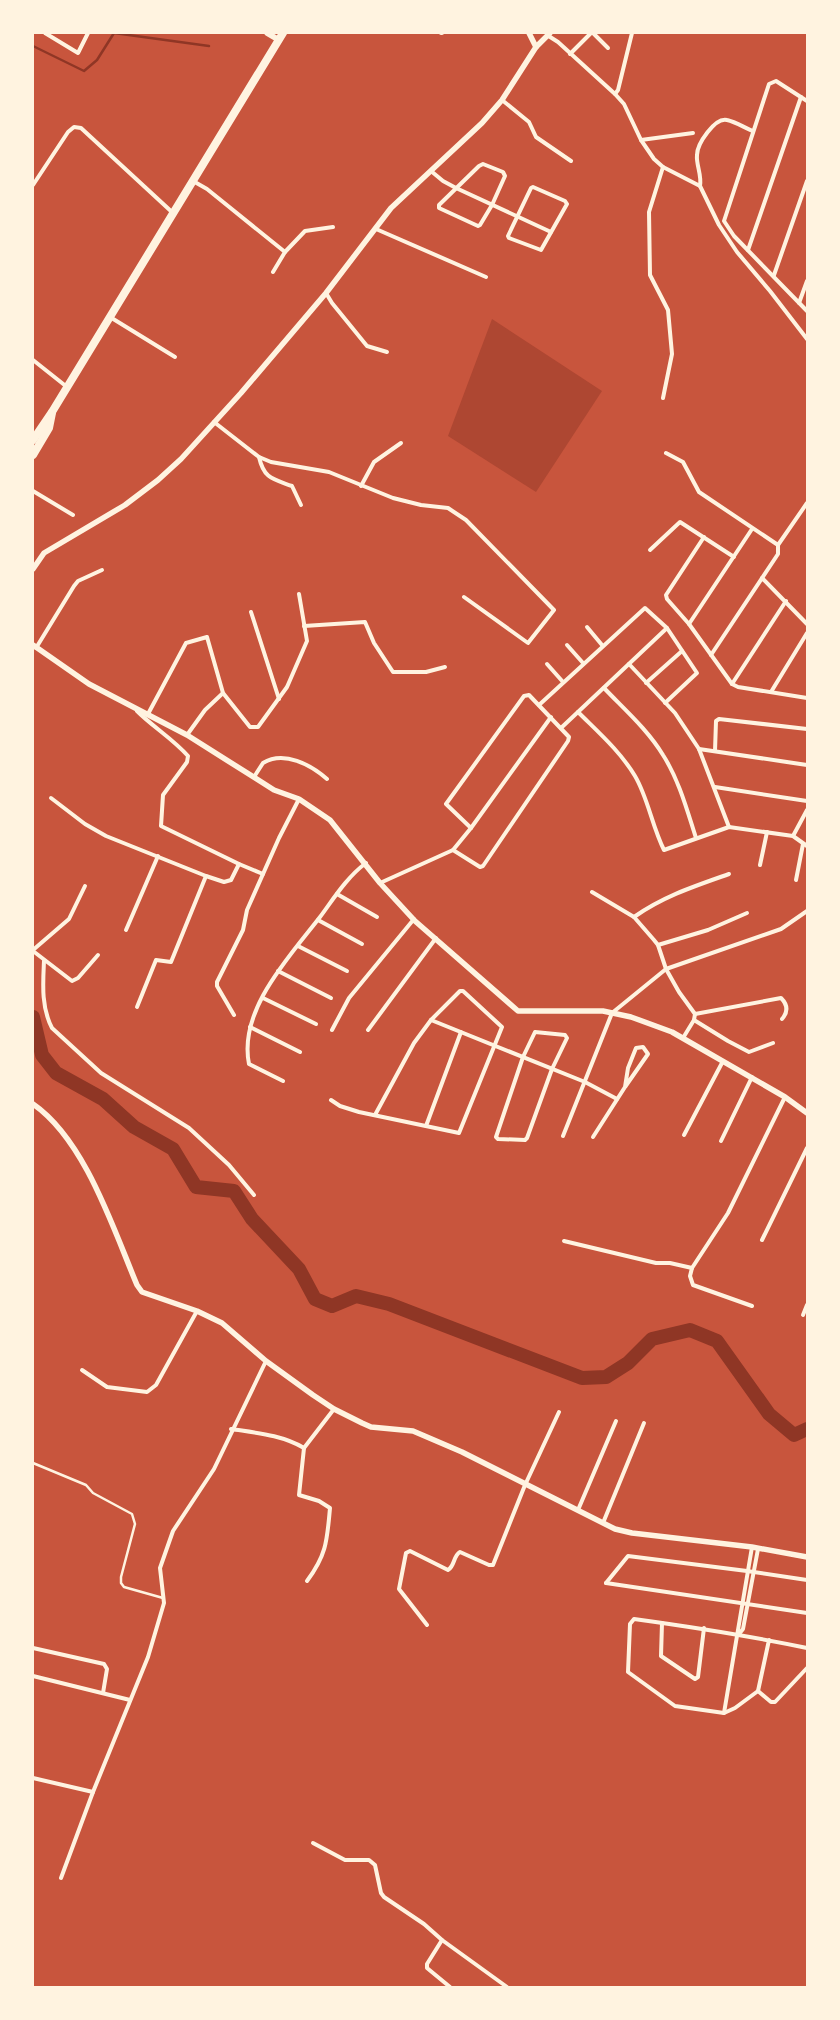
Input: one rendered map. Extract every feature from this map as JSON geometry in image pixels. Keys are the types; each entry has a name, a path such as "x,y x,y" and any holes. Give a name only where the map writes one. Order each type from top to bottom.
{"highway":[{"path":"33,440 52,412 281,37"},
{"path":"33,455 50,428 52,412"}],"street":[{"path":"45,33 78,53 88,33"},
{"path":"267,33 281,37"},
{"path":"528,33 536,47"},
{"path":"570,54 592,33 608,48"},
{"path":"615,94 618,90 632,33"},
{"path":"33,569 44,553 125,505 158,480 214,422 326,293 391,208 482,123 502,100 536,47 549,34 624,104 641,140 654,159 663,167 700,186"},
{"path":"807,101 776,81 769,84 724,221 734,236 774,275 807,311"},
{"path":"748,250 801,97"},
{"path":"502,100 529,122 536,136 571,161"},
{"path":"753,131 726,120 718,121 700,141 696,155 701,179 700,186 719,225 736,252 770,291 807,339"},
{"path":"33,185 68,132 74,127 81,128 173,212"},
{"path":"641,140 692,134"},
{"path":"480,165 502,172 505,176 492,205 479,226 439,208 439,204 480,165"},
{"path":"663,167 649,212 650,275 668,310 672,354 663,398"},
{"path":"431,171 443,181 456,188 551,232"},
{"path":"192,181 207,189 285,252"},
{"path":"774,275 807,181"},
{"path":"532,187 565,201 567,204 541,250 509,238 517,215 532,187"},
{"path":"273,272 285,252 307,229 333,227"},
{"path":"376,229 486,277"},
{"path":"799,303 807,281"},
{"path":"326,293 332,303 367,346 387,352"},
{"path":"110,316 175,357"},
{"path":"33,360 67,387"},
{"path":"214,422 259,457 271,462 329,472 393,498 421,505 448,508 460,516 554,610 528,644 464,597"},
{"path":"361,486 374,462 401,443"},
{"path":"666,453 683,462 698,492 778,545"},
{"path":"259,457 262,468 266,474 270,478 292,486 301,505"},
{"path":"33,491 73,515"},
{"path":"711,655 778,554 778,545 807,503"},
{"path":"650,550 679,522 734,556"},
{"path":"689,624 752,529"},
{"path":"704,537 666,595 667,599 689,624 732,684 738,687 807,698"},
{"path":"102,570 78,581 35,646 90,684 186,734 274,790 299,799 330,820 366,863 380,883 414,919 518,1012 572,1010 612,1013 644,1022 683,1038 752,1077 785,1097 807,1113"},
{"path":"762,578 807,624"},
{"path":"148,714 186,643 195,639 206,637 223,693 250,727 258,727 288,687 307,642 299,594"},
{"path":"732,684 786,601"},
{"path":"539,705 602,645 645,608 667,628 697,672 697,675 665,703"},
{"path":"251,612 279,699"},
{"path":"304,626 364,622 374,643 392,672 426,672 445,667"},
{"path":"587,627 602,645"},
{"path":"561,728 667,628"},
{"path":"771,692 807,633"},
{"path":"567,645 583,663"},
{"path":"646,683 682,651"},
{"path":"547,664 563,682"},
{"path":"629,664 675,713 699,749 715,787 729,827"},
{"path":"604,688 644,731 663,755 682,794 696,838"},
{"path":"186,734 205,710 223,693"},
{"path":"453,850 480,866 483,866 568,741 569,737 529,695 524,696 446,804 471,828"},
{"path":"133,706 153,727 177,744 188,756 187,762 163,795 162,826 239,864 263,874"},
{"path":"578,712 617,751 635,776 651,812 663,849 666,850 729,827 793,836 805,845 796,880"},
{"path":"380,883 453,850 471,828 551,717"},
{"path":"715,751 716,721 719,719 807,729"},
{"path":"699,749 807,765"},
{"path":"254,777 267,761 284,758 303,762 327,779"},
{"path":"715,787 807,801"},
{"path":"51,798 85,824 106,836 206,876 224,882 231,880 239,864"},
{"path":"234,1015 216,986 217,982 242,930 247,910 263,874 299,799"},
{"path":"793,836 807,810"},
{"path":"760,865 767,832"},
{"path":"126,930 158,856"},
{"path":"284,1081 249,1064 247,1052 250,1027 263,998 278,971 337,894 357,870 366,863"},
{"path":"634,917 652,905 680,891 729,874"},
{"path":"137,1007 156,960 171,962 206,876"},
{"path":"85,886 69,919 33,951 44,961 72,981 78,978 98,956"},
{"path":"592,892 634,917 658,945 666,969 679,992 695,1014 694,1020 683,1038"},
{"path":"337,894 378,917"},
{"path":"563,1136 612,1013 666,969 781,929 807,911"},
{"path":"658,945 708,930 747,913"},
{"path":"332,1030 348,998 414,919"},
{"path":"318,920 362,944"},
{"path":"368,1030 436,938"},
{"path":"298,946 347,971"},
{"path":"44,961 44,999 47,1018 52,1028 102,1073 148,1104 189,1128 229,1165 254,1195"},
{"path":"278,971 331,998"},
{"path":"331,1100 340,1106 352,1110 458,1134 502,1027 463,990 460,991 431,1020 414,1043 375,1115"},
{"path":"263,998 316,1024"},
{"path":"695,1014 781,998 787,1008 782,1019"},
{"path":"431,1020 585,1082 618,1099"},
{"path":"694,1020 749,1052 773,1043"},
{"path":"250,1027 300,1052"},
{"path":"426,1126 461,1032"},
{"path":"535,1032 565,1035 567,1038 552,1069 526,1140 498,1140 496,1137 523,1057 535,1032"},
{"path":"593,1137 648,1054 643,1047 636,1048 628,1068 625,1087"},
{"path":"684,1135 723,1061"},
{"path":"720,1141 752,1077"},
{"path":"752,1306 693,1285 690,1276 692,1268 728,1213 785,1097"},
{"path":"33,1104 73,1145 87,1169 137,1286 142,1292 197,1310 222,1323 266,1360 334,1409 371,1427 413,1431 462,1452 615,1529 632,1533 755,1548 807,1557"},
{"path":"762,1240 807,1148"},
{"path":"564,1241 656,1263 670,1263 692,1268"},
{"path":"803,1315 807,1305"},
{"path":"82,1370 108,1387 147,1392 156,1386 197,1310"},
{"path":"61,1878 93,1792 148,1657 164,1603 160,1568 173,1532 214,1469 266,1360"},
{"path":"307,1581 318,1566 326,1547 330,1508 319,1501 299,1495 304,1448 334,1409"},
{"path":"427,1624 399,1589 406,1553 410,1552 448,1570 451,1567 456,1554 460,1552 492,1565 525,1485 560,1412"},
{"path":"578,1510 616,1421"},
{"path":"603,1523 644,1422"},
{"path":"232,1429 277,1436 304,1448"},
{"path":"724,1713 747,1571 755,1548"},
{"path":"738,1634 743,1629 753,1572 755,1548"},
{"path":"807,1580 628,1556 606,1583 742,1602 807,1613"},
{"path":"769,1640 758,1692 735,1708 724,1713 675,1706 628,1672 630,1622 634,1619 704,1628 769,1640 807,1648"},
{"path":"662,1623 661,1656 695,1679 698,1676 704,1628"},
{"path":"33,1648 104,1664 107,1668 103,1693"},
{"path":"758,1692 771,1702 775,1702 807,1668"},
{"path":"33,1676 130,1700"},
{"path":"33,1778 93,1792"},
{"path":"313,1843 345,1860 369,1860 375,1865 381,1893 384,1897 424,1924 442,1940 507,1987"},
{"path":"442,1940 426,1968 450,1987"}],"lane":[{"path":"33,1463 86,1485 93,1493 132,1514 135,1524 121,1576 121,1583 124,1587 164,1598"}],"shaded area":[{"path":"492,319 602,391 536,492 448,436"}],"waterway":[{"path":"33,46 84,71 97,60 114,33 209,46"},
{"path":"33,1017 42,1055 56,1073 103,1099 134,1127 173,1149 196,1187 234,1191 252,1219 299,1269 315,1299 332,1306 356,1296 389,1304 582,1378 606,1377 628,1363 652,1339 690,1330 717,1341 769,1414 794,1435 807,1429"}]}
